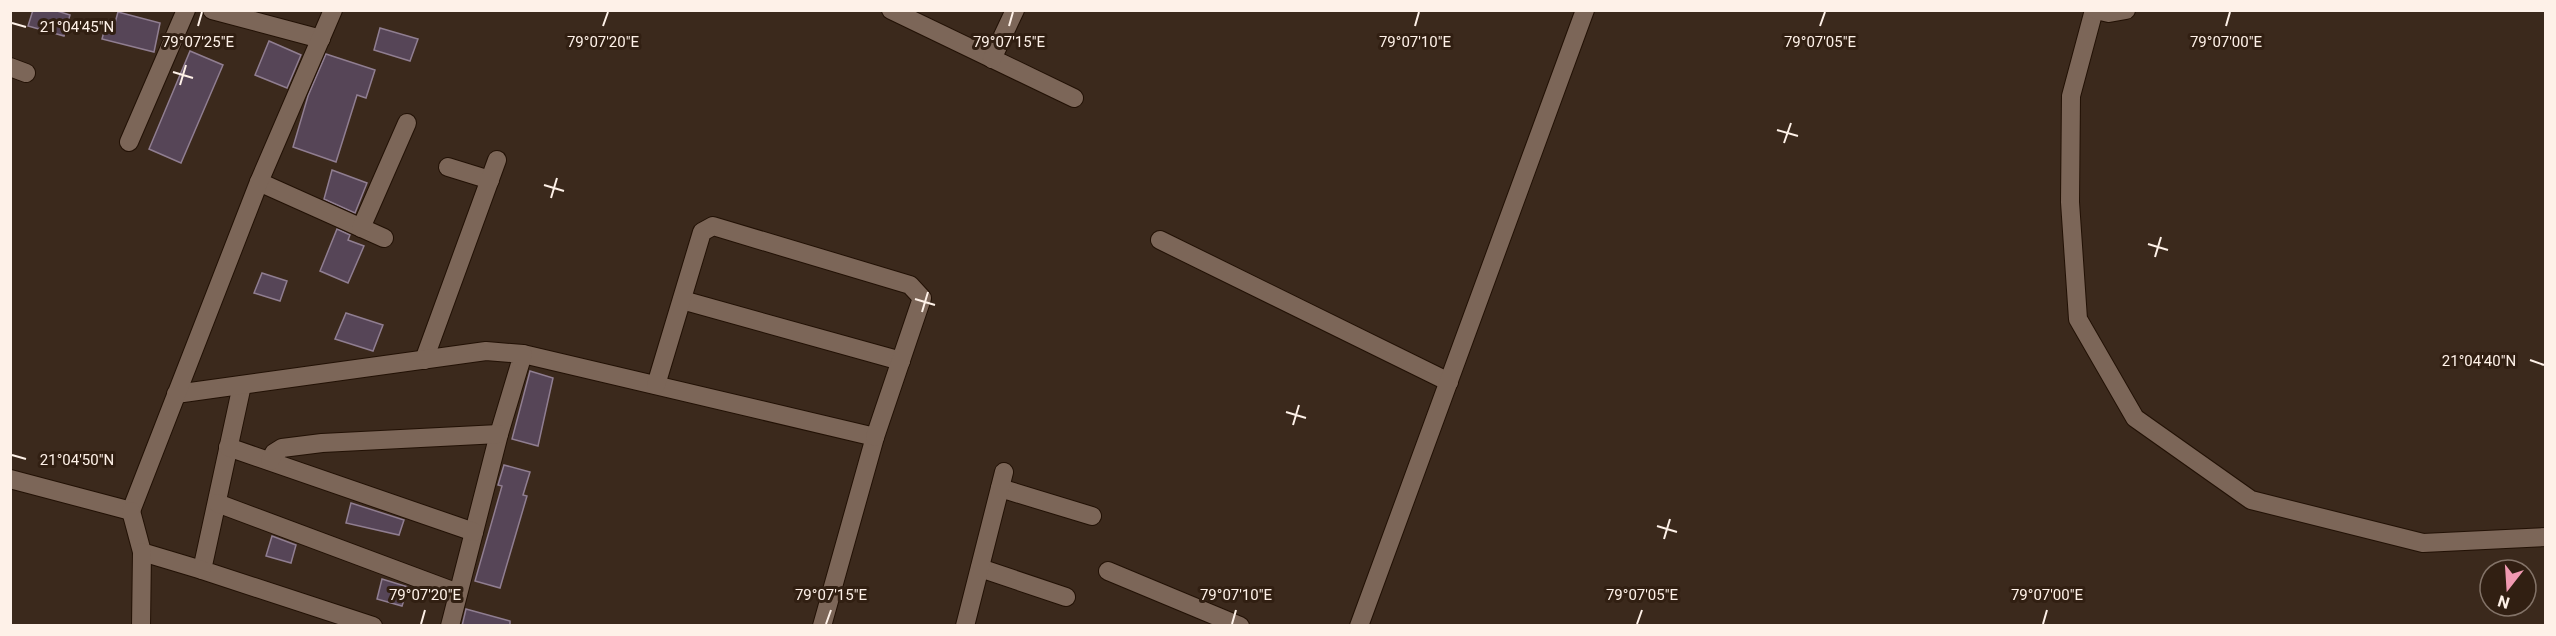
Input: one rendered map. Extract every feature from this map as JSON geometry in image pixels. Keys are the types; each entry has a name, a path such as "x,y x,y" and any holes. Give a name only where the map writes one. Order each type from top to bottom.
{"street":[{"path":"129,142 186,10"},
{"path":"212,10 321,39"},
{"path":"141,626 142,552 130,511 259,182 333,10"},
{"path":"891,10 1074,98"},
{"path":"992,59 1015,10"},
{"path":"1359,626 1586,10"},
{"path":"2126,10 2109,13 2095,10 2071,96 2070,202 2078,319 2135,418 2251,500 2423,543 2546,537"},
{"path":"361,228 407,123"},
{"path":"424,360 497,160"},
{"path":"448,167 490,180"},
{"path":"259,182 384,238"},
{"path":"656,385 702,232 713,226 910,285 922,298 875,437 825,625"},
{"path":"1160,240 1449,382"},
{"path":"682,300 901,360"},
{"path":"176,394 486,351 523,354 875,437"},
{"path":"450,626 499,434 523,354"},
{"path":"202,570 242,385"},
{"path":"270,461 274,453 282,448 499,434"},
{"path":"228,447 474,532"},
{"path":"10,479 130,511"},
{"path":"965,626 1002,480 1092,516"},
{"path":"217,503 458,593"},
{"path":"142,552 373,626"},
{"path":"980,568 1066,597"},
{"path":"1108,571 1240,626"}],"building":[{"path":"33,10 54,10 70,15 64,36 28,26"},
{"path":"118,12 160,23 154,52 102,39 107,20 115,23"},
{"path":"380,28 418,39 410,61 374,50"},
{"path":"269,41 301,55 287,88 255,75"},
{"path":"190,51 223,65 181,163 149,149"},
{"path":"326,54 375,70 366,98 357,95 336,162 293,147 308,96"},
{"path":"332,170 367,183 355,213 324,199"},
{"path":"337,229 350,235 348,240 364,246 348,283 320,271"},
{"path":"262,273 287,281 280,301 254,293"},
{"path":"346,313 383,325 373,351 335,339"},
{"path":"530,371 553,378 538,446 512,439"},
{"path":"504,465 530,472 523,495 527,496 500,588 475,581 502,486 498,485"},
{"path":"351,503 404,520 399,535 346,523"},
{"path":"272,536 296,545 291,563 266,556"},
{"path":"382,579 408,587 402,606 377,599"},
{"path":"466,609 510,621 510,626 462,626"}]}
